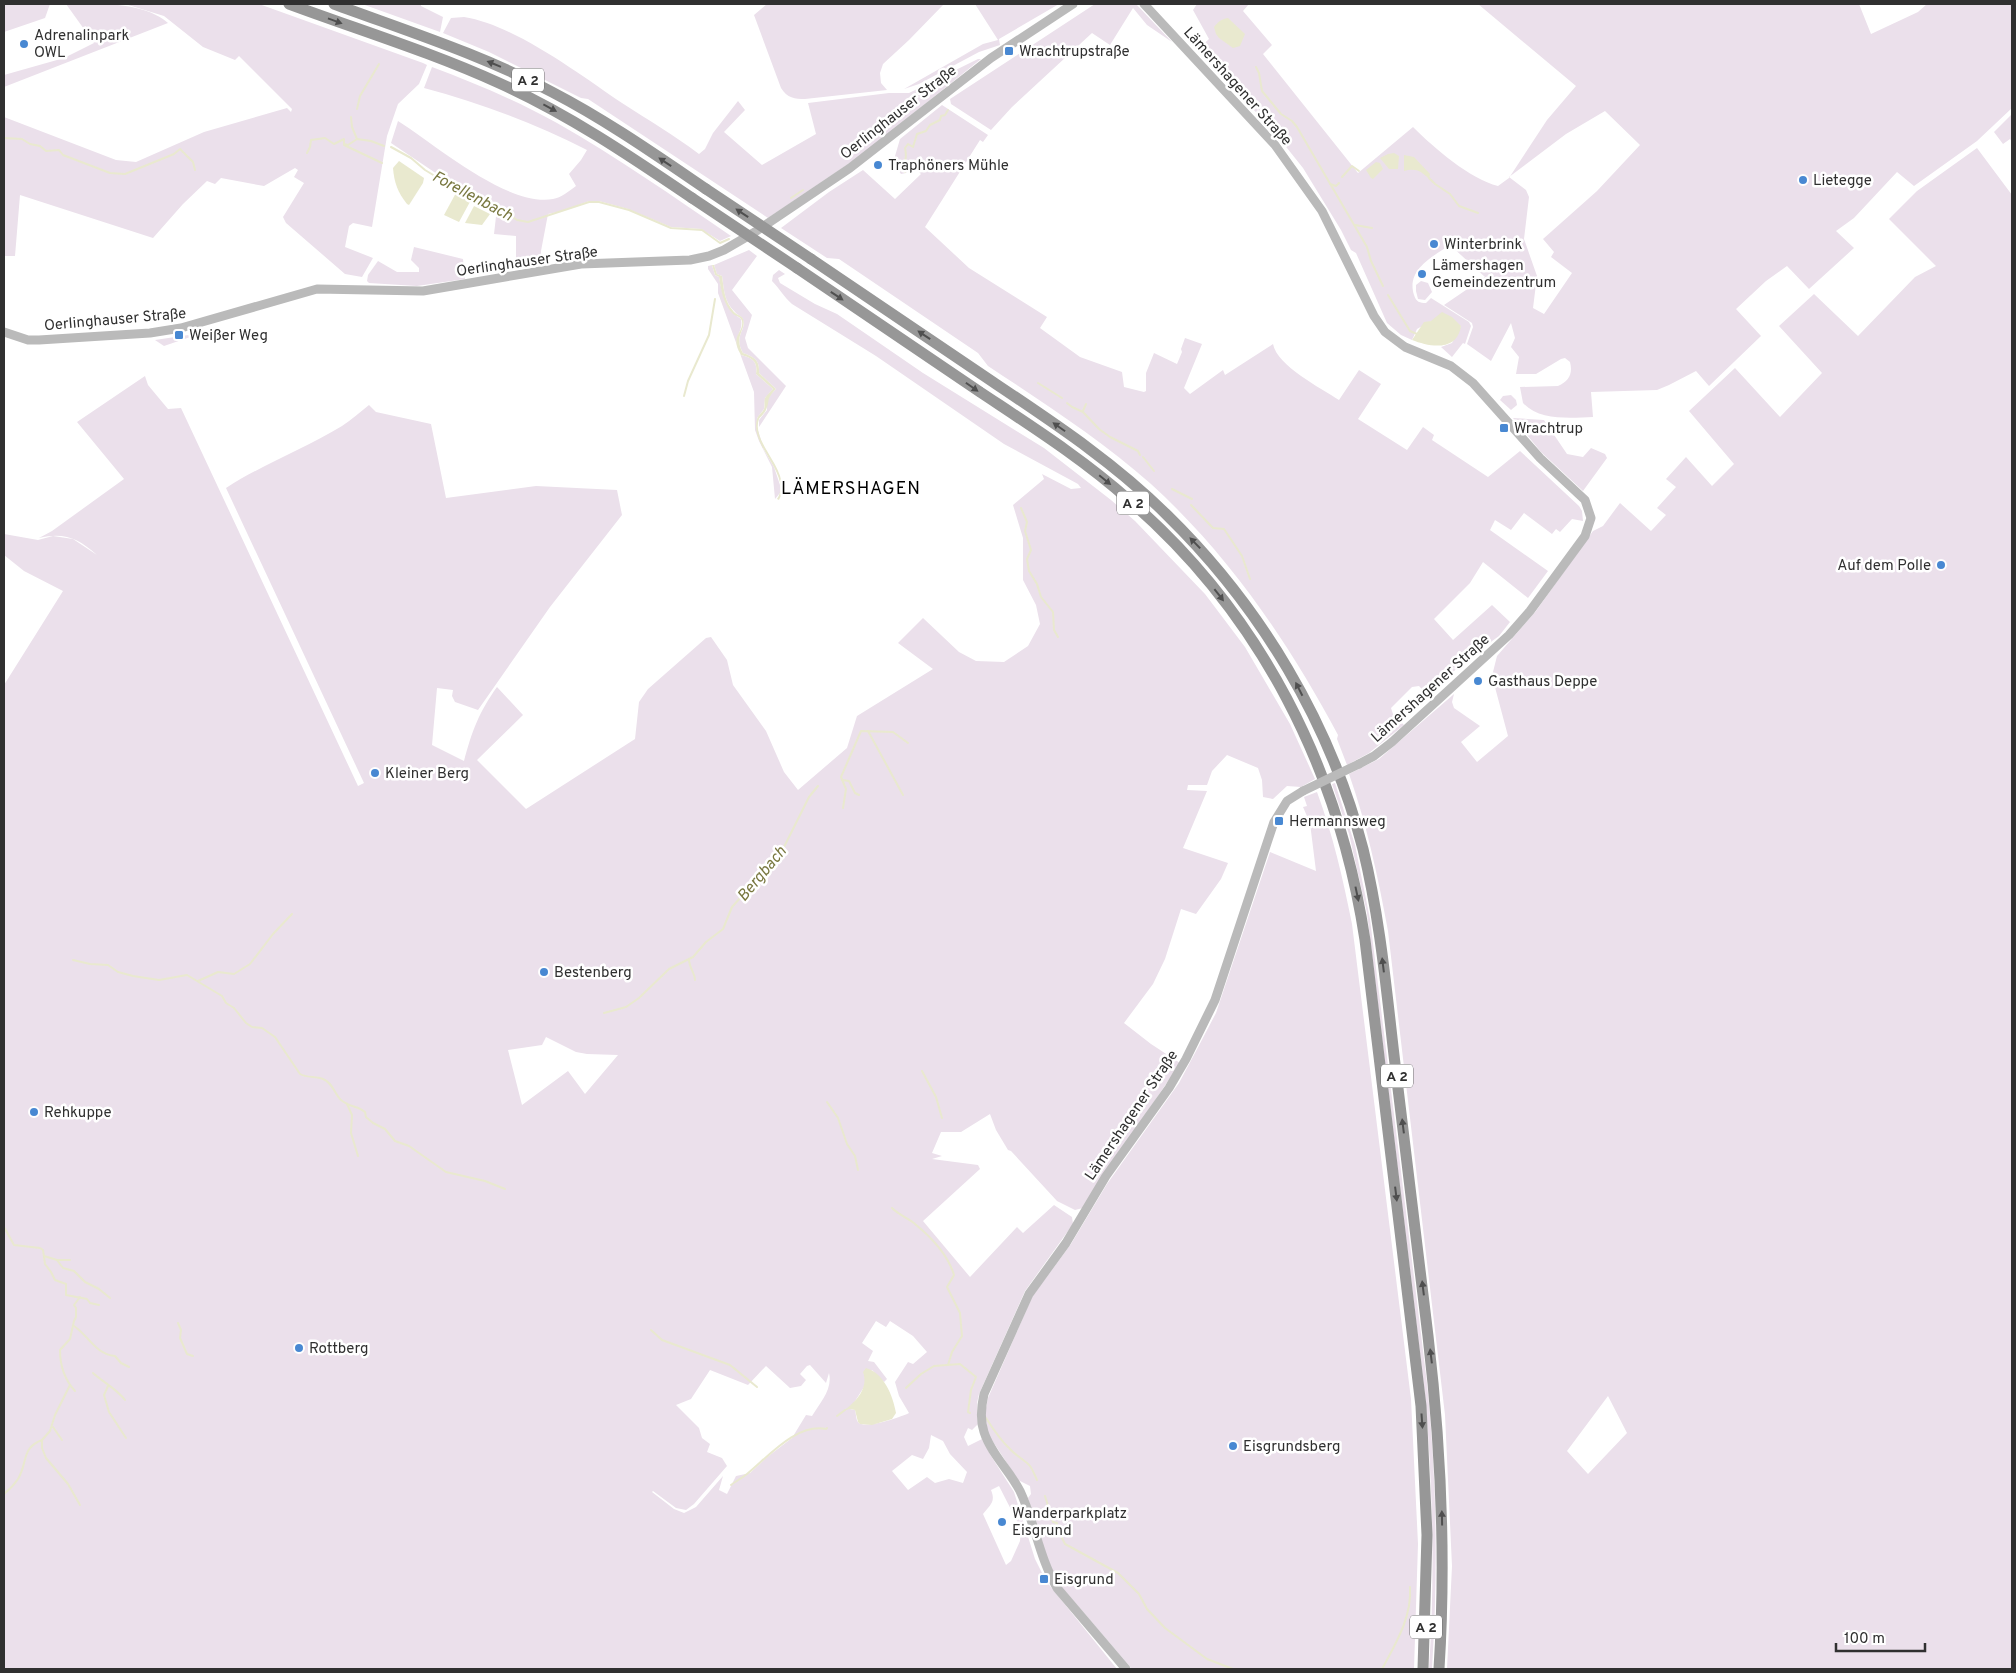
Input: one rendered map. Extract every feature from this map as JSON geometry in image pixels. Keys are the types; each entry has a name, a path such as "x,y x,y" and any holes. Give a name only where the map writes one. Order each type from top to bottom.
{"highway":[{"name":"A 2","path":"289,4 426,54 500,84 572,120 616,146 1080,460 1130,500 1176,545 1208,581 1238,620 1279,683 1302,727 1334,807 1350,862 1364,932 1421,1406 1426,1487 1427,1567 1424,1669"},
{"name":"A 2","path":"334,4 449,46 508,70 550,91 593,115 811,259 1079,441 1124,476 1167,514 1202,551 1241,598 1269,638 1291,674 1338,772 1359,835 1373,897 1433,1372 1441,1484 1442,1585 1439,1669"}],"main road":[{"name":"Oerlinghauser Straße","path":"4,332 28,340 150,333 191,326 317,289 423,291 581,264 682,260 709,256 724,250 755,232 850,168 991,58 1073,4"},
{"name":"Lämershagener Straße","path":"1126,1669 1057,1588 1052,1579 1040,1554 1020,1492 984,1431 981,1412 984,1394 1029,1294 1066,1243 1106,1176 1169,1088 1186,1059 1219,989 1274,822 1288,801 1303,791 1374,756 1509,636 1530,611 1585,536 1590,524 1590,512 1585,500 1540,458 1466,376 1448,364 1405,347 1385,332 1371,310 1325,216 1276,145 1144,4"}],"shaded area":[{"path":"4,4 50,4 45,18 4,32"},
{"path":"66,4 105,4 133,7 157,16 168,23 4,87 4,75 64,58 94,43"},
{"path":"125,4 259,4 427,65 419,84 398,104 387,136 372,227 353,223 349,226 345,247 373,258 362,277 345,274 286,223 283,217 304,183 294,177 298,170 295,168 264,186 221,178 215,184 207,181 183,204 153,238 20,195 15,256 4,256 4,117 116,160 136,162 204,132 287,108 291,112 292,109 239,56 235,60 203,47 164,16"},
{"path":"362,4 421,4 421,6 443,17 440,32"},
{"path":"767,4 944,4 883,64 880,73 881,83 887,90 798,99 786,94 781,88 754,15"},
{"path":"975,4 1059,4 999,39 1000,45 979,52 919,84 904,89 983,44 998,40"},
{"path":"1095,4 1136,4 1172,42 1147,25 1133,8 1110,45 1092,33 1012,107 991,130 951,104 950,99"},
{"path":"1197,4 1249,4 1243,11 1272,45 1263,54 1358,173 1413,127 1442,153 1476,177 1498,186 1509,177 1526,190 1529,197 1524,239 1537,276 1533,308 1544,314 1572,273 1551,257 1554,252 1543,239 1597,191 1640,145 1605,111 1566,134 1510,176 1547,120 1576,86 1478,4 1859,4 1871,34 1918,12 1927,4 2012,4 2012,108 1977,141 1914,186 1897,172 1854,218 1836,231 1854,248 1809,289 1787,266 1766,281 1736,309 1761,336 1709,386 1696,371 1657,390 1591,392 1593,417 1546,416 1530,409 1523,403 1520,387 1558,386 1569,377 1571,370 1570,362 1565,358 1536,374 1516,374 1519,357 1511,347 1515,338 1511,323 1491,361 1467,344 1473,327 1472,323 1444,305 1485,277 1450,245 1422,265 1414,278 1413,286 1418,302 1426,303 1431,298 1469,322 1471,326 1465,344 1463,343 1452,357 1441,347 1452,343 1461,326 1431,321 1417,329 1412,340 1401,335 1387,323 1356,253 1351,250 1303,168 1271,128 1197,50 1209,39 1193,10"},
{"path":"464,17 504,30 546,52 699,154 705,149 713,133 738,101 745,110 724,132 762,165 816,134 808,103 889,93 909,93 981,59 863,154 768,218 588,99 581,98 489,52 443,33 451,18"},
{"path":"1228,18 1245,34 1240,46 1233,48 1216,34 1214,27 1223,19"},
{"path":"432,67 496,93 557,123 623,163 731,236 720,241 701,229 671,227 628,209 599,201 589,201 548,214 541,251 541,263 516,268 516,236 494,234 497,208 452,184 391,143 398,121 494,184 515,194 535,199 553,199 565,194 576,186 569,174 587,150 548,131 507,115 466,100 424,88"},
{"path":"942,105 988,135 983,142 980,140 925,227 969,268 1047,317 1040,328 1080,357 1122,372 1124,387 1146,391 1146,373 1154,353 1177,364 1185,338 1202,344 1184,388 1190,394 1223,370 1225,375 1273,344 1282,360 1291,368 1339,400 1359,370 1381,384 1358,419 1407,450 1423,427 1434,435 1432,440 1488,477 1520,451 1579,506 1582,511 1583,521 1572,519 1560,532 1556,529 1552,534 1524,513 1511,530 1495,520 1490,530 1548,571 1528,598 1483,562 1470,583 1434,619 1453,640 1492,605 1510,622 1499,636 1462,663 1429,697 1419,686 1412,687 1391,708 1393,714 1404,725 1369,753 1347,765 1337,739 1338,735 1278,634 1232,570 1179,511 1151,484 1092,437 988,366 978,353 839,259 827,258 781,228 829,192 863,170 895,199 921,174 914,167 901,174 893,163 900,139"},
{"path":"2012,114 2012,142 2010,139 2003,144 1994,132"},
{"path":"1977,148 2012,195 2012,1669 1447,1669 1452,1566 1445,1415 1388,931 1372,851 1349,774 1379,759 1454,694 1452,702 1454,708 1480,726 1461,742 1477,762 1508,736 1492,676 1497,656 1536,611 1593,531 1603,526 1620,503 1651,531 1666,515 1657,508 1676,487 1666,479 1686,457 1712,486 1734,464 1689,411 1735,368 1780,417 1822,373 1779,326 1814,294 1858,336 1915,277 1936,266 1889,219 1917,191","holes":["1608,1396 1627,1433 1588,1474 1567,1451"]},
{"path":"1394,153 1399,156 1398,169 1389,169 1380,158"},
{"path":"1404,155 1414,157 1430,174 1429,179 1418,171 1404,171"},
{"path":"399,161 424,178 423,183 409,205 401,196 394,178 393,168"},
{"path":"1376,162 1380,163 1383,169 1373,179 1366,170"},
{"path":"457,191 471,200 459,222 444,215"},
{"path":"474,206 490,214 482,225 465,223"},
{"path":"414,247 463,259 465,279 417,286 369,283 367,281 368,275 378,261 397,272 419,272 419,268 411,260"},
{"path":"749,250 757,256 732,290 752,315 745,338 748,348 786,386 759,427 759,420 767,410 767,398 776,389 759,373 756,360 743,353 740,347 739,342 744,323 742,317 731,308 725,295 722,276 717,274 714,265"},
{"path":"712,265 715,275 719,277 723,295 728,306 741,319 741,328 737,339 738,347 718,293 718,284 708,269 708,266"},
{"path":"712,265 714,265 717,274 722,276 728,304 743,319 744,323 739,342 743,353 756,360 759,373 776,389 769,398 765,411 759,419 758,428 760,438 781,479 782,489 779,500 777,499 780,490 780,480 759,440 756,429 758,418 764,409 765,398 773,389 756,374 755,363 748,357 741,355 736,343 742,321 727,306 719,277 715,275"},
{"path":"779,270 785,274 778,278 780,283 815,304 837,314 923,373 1044,448 1135,521 1205,594 1245,647 1290,724 1315,779 1301,787 1287,786 1273,799 1263,797 1262,780 1258,768 1227,755 1212,771 1207,785 1188,785 1187,790 1207,791 1183,848 1228,863 1221,879 1196,914 1181,909 1165,959 1153,984 1124,1023 1180,1063 1083,1208 1075,1210 1057,1201 1008,1150 996,1130 990,1114 961,1132 941,1132 932,1153 942,1156 932,1159 978,1165 980,1169 923,1221 970,1277 1017,1227 1023,1233 1054,1205 1072,1217 1073,1224 1025,1291 979,1394 977,1403 978,1424 972,1430 968,1428 964,1437 968,1446 982,1439 1014,1492 1035,1559 1046,1581 1117,1669 4,1669 4,685 63,591 24,571 4,555 4,534 38,540 53,536 39,538 52,531 124,479 77,422 145,376 148,385 168,409 181,408 358,786 364,783 226,488 254,471 342,426 369,405 376,412 431,424 446,498 536,486 617,490 622,515 550,607 478,710 455,702 452,696 453,690 437,688 432,745 464,761 477,722 497,687 523,715 477,760 526,809 635,739 639,702 648,689 706,638 711,637 727,660 733,685 766,731 784,772 798,790 847,748 857,716 933,669 898,643 923,618 959,652 976,661 1004,662 1028,646 1040,624 1036,605 1023,580 1023,538 1013,505 1044,479 1042,474 1071,489 1081,488 1078,484 1004,444 876,356 792,304 772,281 773,275","holes":["74,540 83,544 97,555","546,1037 576,1052 618,1055 585,1094 568,1071 522,1105 508,1050 542,1045","876,1321 886,1327 890,1321 913,1336 927,1352 913,1364 908,1362 895,1382 899,1396 909,1413 891,1420 867,1425 858,1422 855,1410 850,1409 872,1370 884,1382 887,1379 874,1362 868,1361 873,1351 862,1343","810,1365 826,1383 829,1373 829,1385 822,1401 812,1416 806,1415 792,1438 750,1473 736,1476 727,1494 719,1490 723,1476 696,1507 684,1513 674,1509 652,1492 676,1508 686,1510 694,1504 727,1466 722,1458 707,1452 710,1444 702,1438 699,1428 676,1405 691,1399 710,1370 748,1385 766,1366 790,1388 801,1386 806,1380 800,1374","931,1435 943,1441 950,1454 967,1472 963,1483 949,1479 935,1483 927,1477 908,1490 892,1471 912,1455 923,1459 929,1448","999,1486 1021,1529 1020,1541 1011,1561 1006,1565 983,1514 993,1498 991,1490"]},
{"path":"1421,281 1428,283 1432,292 1425,300 1418,299 1416,291 1416,285"},
{"path":"1442,312 1452,317 1461,326 1454,340 1448,344 1434,346 1412,340 1424,322 1431,321"},
{"path":"202,333 164,346 155,340"},
{"path":"739,351 741,355 748,357 755,363 756,374 773,389 765,398 764,409 757,418 757,427 764,450 774,467 781,488 780,493 775,499 772,467 759,441 755,430 754,392"},
{"path":"1511,395 1516,400 1517,405 1511,410 1500,400 1503,396"},
{"path":"1513,418 1544,420 1567,454 1583,457 1591,448 1605,454 1607,458 1583,491 1541,452"},
{"path":"1335,783 1355,845 1370,919 1427,1383 1433,1454 1436,1526 1432,1669 1429,1669 1432,1601 1432,1532 1430,1463 1425,1395 1367,913 1349,834 1332,784"},
{"path":"1317,792 1337,857 1352,924 1411,1399 1418,1544 1414,1669 1132,1669 1060,1585 1050,1569 1028,1498 1031,1494 1030,1486 1018,1480 990,1437 987,1429 985,1413 988,1398 1032,1297 1071,1244 1107,1184 1179,1083 1216,1013 1270,852 1316,871 1310,823 1303,807 1307,806 1304,797"},
{"path":"866,1368 878,1375 887,1386 896,1413 892,1419 872,1425 860,1424 855,1410 843,1411 863,1389 863,1372"}],"waterway":[{"path":"357,109 360,96 379,64"},
{"path":"1256,67 1262,91 1281,114 1292,121 1297,127 1367,247 1371,261 1383,286"},
{"name":"Forellenbach","path":"899,169 905,162 905,148 908,144 913,147 917,134 926,131 930,125 940,120 941,116 945,115 948,110"},
{"path":"351,117 352,127 357,139"},
{"name":"Forellenbach","path":"4,138 22,139 30,144 40,146 46,151 59,150 63,155 110,173 125,174 174,154 180,149 193,162 195,170"},
{"name":"Forellenbach","path":"307,153 311,140 325,138 334,144 344,139 344,144 348,145 357,139 371,141 384,146"},
{"path":"344,144 382,163"},
{"name":"Forellenbach","path":"391,147 411,158 425,170 453,187 463,190 499,213 507,213 517,220 528,222 589,202 599,202 629,210 671,228 702,230 720,243 729,239"},
{"name":"Forellenbach","path":"902,166 905,172"},
{"path":"1342,177 1352,166 1359,171"},
{"path":"1429,178 1450,194 1459,206 1478,213"},
{"path":"1330,184 1336,186 1339,183"},
{"name":"Forellenbach","path":"791,198 803,190"},
{"path":"1355,225 1372,228"},
{"path":"1388,295 1410,331 1417,334"},
{"path":"684,396 688,381 709,335 715,299"},
{"path":"1038,383 1062,398"},
{"path":"1067,403 1083,412 1099,429 1110,437 1138,451 1140,455"},
{"path":"1083,411 1086,404"},
{"path":"1143,457 1154,471"},
{"path":"1172,489 1192,499"},
{"path":"1191,505 1213,528 1224,529 1242,556 1250,579"},
{"path":"1021,508 1027,522 1025,531 1031,550 1027,559 1029,571 1037,584 1041,597 1053,612 1054,630 1058,637"},
{"name":"Bergbach","path":"843,808 846,789 841,777 861,731 893,732 908,743"},
{"path":"868,731 903,795"},
{"path":"842,780 849,781 855,793 859,795"},
{"name":"Bergbach","path":"604,1013 626,1007 639,998 669,969 693,957 706,942 723,929 732,907 750,887 758,874 781,853 809,797 818,786"},
{"path":"198,981 218,972 234,974 250,964 273,934 292,914"},
{"name":"Bergbach","path":"689,959 695,980"},
{"path":"73,960 90,964 108,965 118,972 159,980 187,975 222,996 226,1003 234,1008 246,1023 252,1027 262,1028 275,1037 300,1074 326,1081 341,1100 365,1112 366,1117 385,1129 395,1141 409,1146 446,1172 485,1181 505,1189"},
{"path":"922,1071 936,1097 942,1118"},
{"path":"827,1102 838,1118 847,1144 855,1156 858,1170"},
{"path":"347,1104 352,1115 351,1133 358,1156"},
{"path":"892,1208 915,1224 933,1241 948,1260 954,1275 947,1287 960,1313 962,1336 952,1352 948,1365"},
{"path":"4,1227 14,1245 43,1250 45,1264 55,1280 66,1284 66,1295 87,1299 90,1303 99,1305"},
{"path":"44,1256 57,1260 70,1260"},
{"path":"57,1260 63,1268 74,1271 85,1282 99,1289 110,1298"},
{"path":"75,1391 63,1372 60,1350 70,1339 76,1317 74,1305 80,1297"},
{"path":"178,1323 181,1330 180,1338 187,1354 193,1356"},
{"path":"74,1326 102,1352 115,1356 121,1363 129,1367"},
{"path":"651,1330 662,1340 730,1365 757,1387"},
{"path":"906,1388 921,1374 934,1366 960,1364 976,1377 971,1390 968,1412 970,1413"},
{"path":"93,1373 125,1400"},
{"path":"70,1385 55,1415 50,1431 42,1440 42,1448 46,1458 68,1484 80,1505"},
{"path":"108,1386 104,1395 109,1412 126,1438"},
{"path":"837,1416 845,1410"},
{"path":"986,1418 1003,1442 1030,1466 1037,1480"},
{"path":"53,1427 62,1440"},
{"path":"731,1485 793,1436 804,1431 827,1428"},
{"path":"4,1494 18,1479 28,1451 35,1443 42,1440"},
{"path":"1045,1496 1053,1522 1057,1523 1056,1526 1065,1544 1118,1573 1139,1594 1147,1609 1165,1628 1207,1659 1233,1669"},
{"path":"1382,1669 1398,1640 1406,1619 1410,1587"}],"place":[{"name":"Adrenalinpark OWL","path":"24,44"},
{"name":"Wrachtrupstraße","path":"1009,51"},
{"name":"Traphöners Mühle","path":"878,165"},
{"name":"Lietegge","path":"1803,180"},
{"name":"Winterbrink","path":"1434,244"},
{"name":"Lämershagen Gemeindezentrum","path":"1422,274"},
{"name":"Weißer Weg","path":"179,335"},
{"name":"Wrachtrup","path":"1504,428"},
{"name":"Auf dem Polle","path":"1941,565"},
{"name":"Gasthaus Deppe","path":"1478,681"},
{"name":"Kleiner Berg","path":"375,773"},
{"name":"Hermannsweg","path":"1279,821"},
{"name":"Bestenberg","path":"544,972"},
{"name":"Rehkuppe","path":"34,1112"},
{"name":"Rottberg","path":"299,1348"},
{"name":"Eisgrundsberg","path":"1233,1446"},
{"name":"Wanderparkplatz Eisgrund","path":"1002,1522"},
{"name":"Eisgrund","path":"1044,1579"}],"district":[{"name":"LÄMERSHAGEN","path":"851,488"}]}
